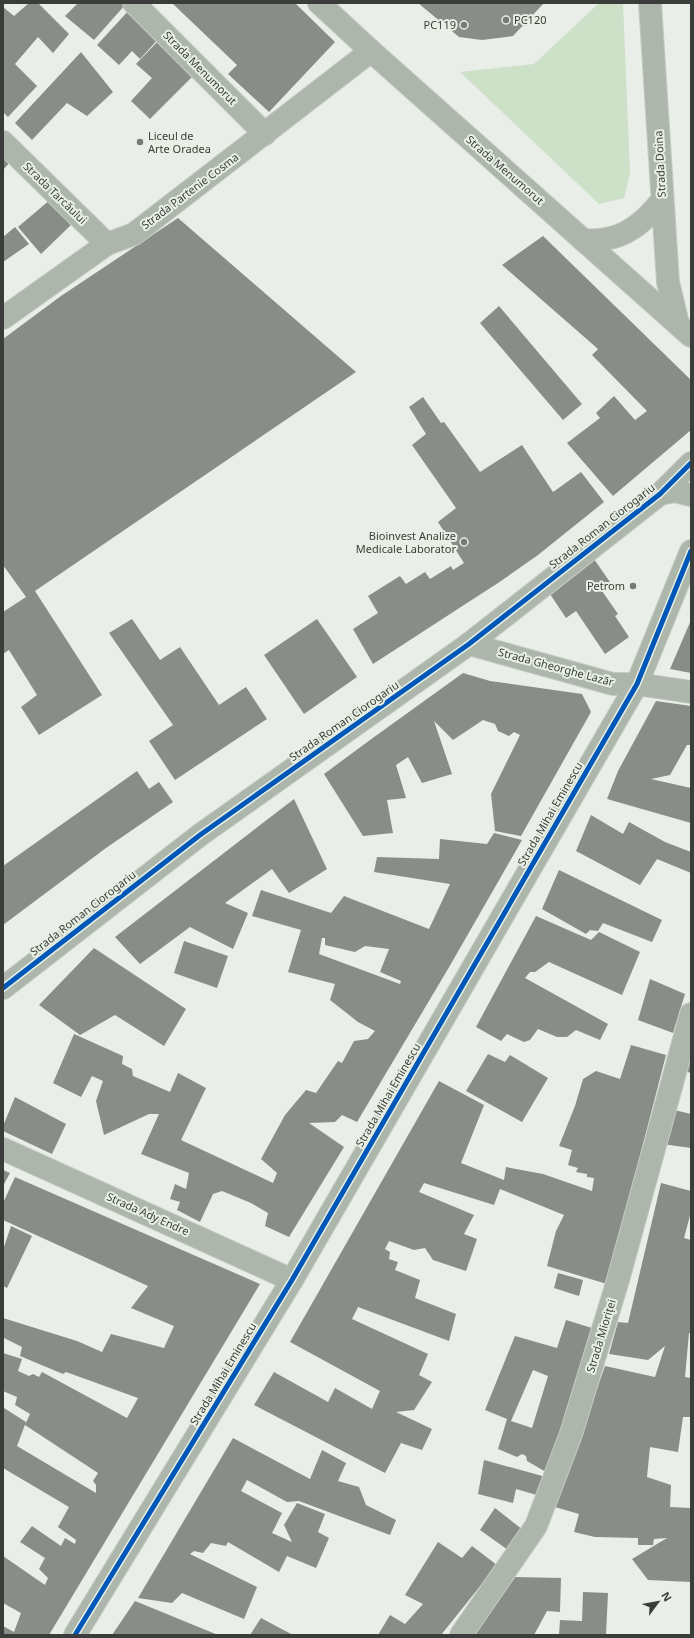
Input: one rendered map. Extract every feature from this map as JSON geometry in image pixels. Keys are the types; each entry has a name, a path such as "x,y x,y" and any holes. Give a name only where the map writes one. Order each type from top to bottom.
{"street":[{"name":"Strada Menumorut","path":"134,3 265,134"},
{"name":"Strada Menumorut","path":"319,3 370,51 685,330"},
{"name":"Strada Doina","path":"650,3 668,282 685,330"},
{"name":"Strada Partenie Cosma","path":"3,318 107,244 134,234 265,134 370,51"},
{"name":"Strada Tarcăului","path":"3,142 107,244"},
{"path":"583,240 605,240 620,235 644,221 662,200"},
{"name":"Strada Roman Ciorogariu","path":"3,988 200,835 469,644 660,494 691,463"},
{"path":"660,494 675,491 691,495"},
{"name":"Strada Mihai Eminescu","path":"75,1635 292,1280 637,684 691,551"},
{"name":"Strada Gheorghe Lazăr","path":"469,644 613,684 637,684 691,692"},
{"name":"Strada Mioriței","path":"461,1635 536,1526 571,1434 618,1280 691,1014"},
{"name":"Strada Ady Endre","path":"3,1149 292,1280"}],"green space":[{"path":"599,3 623,3 630,173 624,198 599,204 460,72 534,64"}],"building":[{"path":"29,3 38,3 69,34 53,53 38,37 15,64 37,86 8,117 3,112 3,7 14,16"},
{"path":"78,3 123,3 125,5 94,40 65,16"},
{"path":"172,3 295,3 335,42 269,112 228,74 237,65"},
{"path":"418,3 544,3 513,36 482,40 459,37"},
{"path":"130,9 160,37 140,59 132,51 119,65 97,45"},
{"path":"161,38 196,73 150,119 131,101 152,78 136,64"},
{"path":"81,52 113,92 87,116 67,103 32,140 15,123"},
{"path":"3,153 11,161 3,170"},
{"path":"51,199 74,222 41,254 18,227"},
{"path":"178,218 356,372 35,591 102,695 39,735 21,707 37,695 9,650 3,654 3,612 26,597 3,565 3,339 61,296"},
{"path":"15,227 29,244 3,262 3,237"},
{"path":"543,236 691,380 691,430 613,496 567,443 600,418 596,413 614,396 635,420 647,411 592,355 598,349 502,265"},
{"path":"499,306 582,404 563,420 480,323"},
{"path":"423,397 441,423 444,422 480,472 522,445 553,492 581,472 604,502 538,555 501,581 373,664 353,629 378,613 368,596 400,576 406,584 425,572 430,579 451,566 453,570 464,563 438,522 456,508 412,445 426,434 409,407"},
{"path":"594,559 612,585 602,591 618,614 615,616 629,637 605,654 576,611 566,618 548,591"},
{"path":"132,619 160,660 180,647 219,705 246,687 267,719 175,780 149,741 173,725 109,633"},
{"path":"317,619 357,677 304,714 264,655"},
{"path":"691,620 691,673 670,669"},
{"path":"463,673 490,681 582,694 591,712 521,836 495,831 491,794 520,735 514,732 509,736 498,731 495,724 483,720 453,740 434,721 452,774 422,783 408,757 396,765 406,798 387,800 393,833 363,836 324,774"},
{"path":"656,701 691,706 691,745 687,745 670,775 651,779 691,788 691,823 607,799 618,771"},
{"path":"137,771 149,789 159,782 173,802 106,848 3,925 3,866"},
{"path":"294,799 327,869 289,893 272,869 225,903 248,913 233,949 190,927 140,964 115,937"},
{"path":"591,815 623,834 629,822 665,842 691,852 691,873 657,859 640,885 576,851"},
{"path":"494,833 522,840 448,969 357,1122 342,1115 335,1122 309,1123 344,1147 289,1237 265,1226 268,1213 251,1203 222,1191 213,1194 200,1222 177,1210 180,1202 170,1199 175,1184 186,1189 189,1173 141,1154 159,1114 149,1114 104,1135 96,1101 103,1081 92,1076 81,1097 53,1083 74,1034 123,1056 122,1064 132,1069 133,1076 170,1092 178,1073 206,1088 181,1140 273,1183 277,1173 261,1159 285,1115 306,1090 316,1093 338,1061 342,1063 354,1041 368,1039 375,1031 358,1022 330,1000 335,984 288,972 301,930 252,916 261,890 331,913 344,896 429,929 450,884 374,872 377,857 439,859 440,839 487,844","holes":["322,938 325,938 325,945 355,952 365,946 389,949 380,972 401,981 400,984 319,954"]},
{"path":"559,870 662,920 652,942 603,923 598,931 590,930 586,934 542,909"},
{"path":"536,916 591,940 599,932 640,952 622,995 549,962 535,972 530,972 525,978 608,1024 600,1040 576,1030 567,1037 557,1037 538,1029 530,1040 524,1042 507,1034 501,1041 476,1027"},
{"path":"184,941 228,956 217,988 174,973"},
{"path":"94,948 186,1009 164,1046 115,1015 80,1035 39,1005"},
{"path":"650,979 685,994 673,1033 638,1020"},
{"path":"631,1045 666,1055 607,1284 547,1266 556,1231 564,1215 500,1189 494,1205 424,1183 419,1192 474,1215 464,1234 477,1239 466,1271 433,1260 425,1248 414,1250 389,1241 385,1249 390,1252 389,1259 398,1262 395,1270 420,1280 415,1298 456,1314 449,1341 358,1307 352,1319 428,1354 419,1375 432,1382 414,1410 396,1412 432,1429 422,1450 401,1443 385,1473 254,1405 274,1372 328,1402 335,1388 372,1409 380,1391 290,1342 439,1081 484,1105 461,1163 504,1180 506,1167 543,1174 592,1191 594,1178 587,1177 587,1174 576,1172 578,1168 568,1165 572,1150 559,1146 575,1106 583,1079 596,1071 620,1079"},
{"path":"691,1047 691,1073 684,1071"},
{"path":"488,1054 505,1062 510,1055 548,1078 522,1122 466,1091"},
{"path":"15,1097 66,1124 52,1154 3,1131 3,1126"},
{"path":"670,1109 691,1114 691,1148 662,1144"},
{"path":"3,1170 10,1173 3,1186"},
{"path":"15,1177 260,1284 49,1635 3,1635 3,1626 14,1632 21,1613 3,1603 3,1556 45,1585 48,1578 39,1569 45,1558 20,1542 32,1526 61,1546 65,1538 75,1544 76,1540 58,1527 69,1507 3,1468 4,1408 26,1422 17,1446 96,1493 96,1485 93,1481 98,1473 25,1425 30,1414 15,1405 17,1397 3,1391 3,1353 22,1359 18,1371 29,1376 33,1374 39,1377 42,1372 127,1418 138,1398 66,1372 63,1374 20,1356 22,1347 4,1338 3,1340 3,1318 77,1341 102,1352 111,1334 164,1348 174,1326 131,1308 148,1286 3,1220 3,1203"},
{"path":"661,1183 691,1191 691,1212 684,1238 691,1240 691,1333 689,1333 685,1377 691,1378 691,1417 683,1417 678,1452 650,1447 647,1477 671,1485 670,1507 691,1508 691,1582 648,1580 632,1559 667,1538 654,1539 653,1545 638,1545 638,1538 595,1537 574,1532 579,1514 555,1507 605,1366 655,1377 665,1346 648,1360 609,1354 618,1322 628,1323"},
{"path":"11,1226 32,1236 7,1288 3,1286 3,1250"},
{"path":"558,1273 583,1280 579,1296 554,1288"},
{"path":"566,1320 592,1328 588,1358 546,1472 527,1461 526,1456 522,1454 517,1457 498,1449 507,1419 485,1410 515,1336 557,1348","holes":["533,1370 548,1376 532,1428 511,1421"]},
{"path":"233,1438 310,1479 322,1450 346,1463 338,1481 359,1487 366,1505 396,1520 390,1535 299,1501 287,1502 247,1480 241,1491 282,1513 272,1533 292,1542 284,1525 297,1503 325,1514 318,1532 329,1538 316,1568 287,1556 279,1572 228,1542 226,1546 211,1543 203,1553 194,1551 190,1554 257,1587 244,1619 182,1593 172,1603 138,1598"},
{"path":"484,1460 546,1477 540,1496 516,1489 513,1503 478,1494"},
{"path":"495,1508 523,1530 508,1550 480,1530"},
{"path":"438,1542 462,1558 472,1546 497,1565 441,1635 378,1635 390,1615 405,1624 423,1604 405,1595"},
{"path":"515,1577 561,1578 560,1612 547,1611 534,1635 474,1635"},
{"path":"583,1592 608,1593 606,1635 559,1635 560,1620 582,1621"},
{"path":"135,1601 218,1635 112,1635"},
{"path":"261,1618 293,1635 250,1635"}],"cycle path":[{"path":"3,988 200,835 469,644 660,494 691,463"},
{"path":"75,1635 292,1280 637,684 691,551"}],"place":[{"name":"PC120","path":"506,20"},
{"name":"PC119","path":"464,25"},
{"name":"Liceul de Arte Oradea","path":"140,142"},
{"name":"Bioinvest Analize Medicale Laborator","path":"464,542"},
{"name":"Petrom","path":"633,586"}]}
